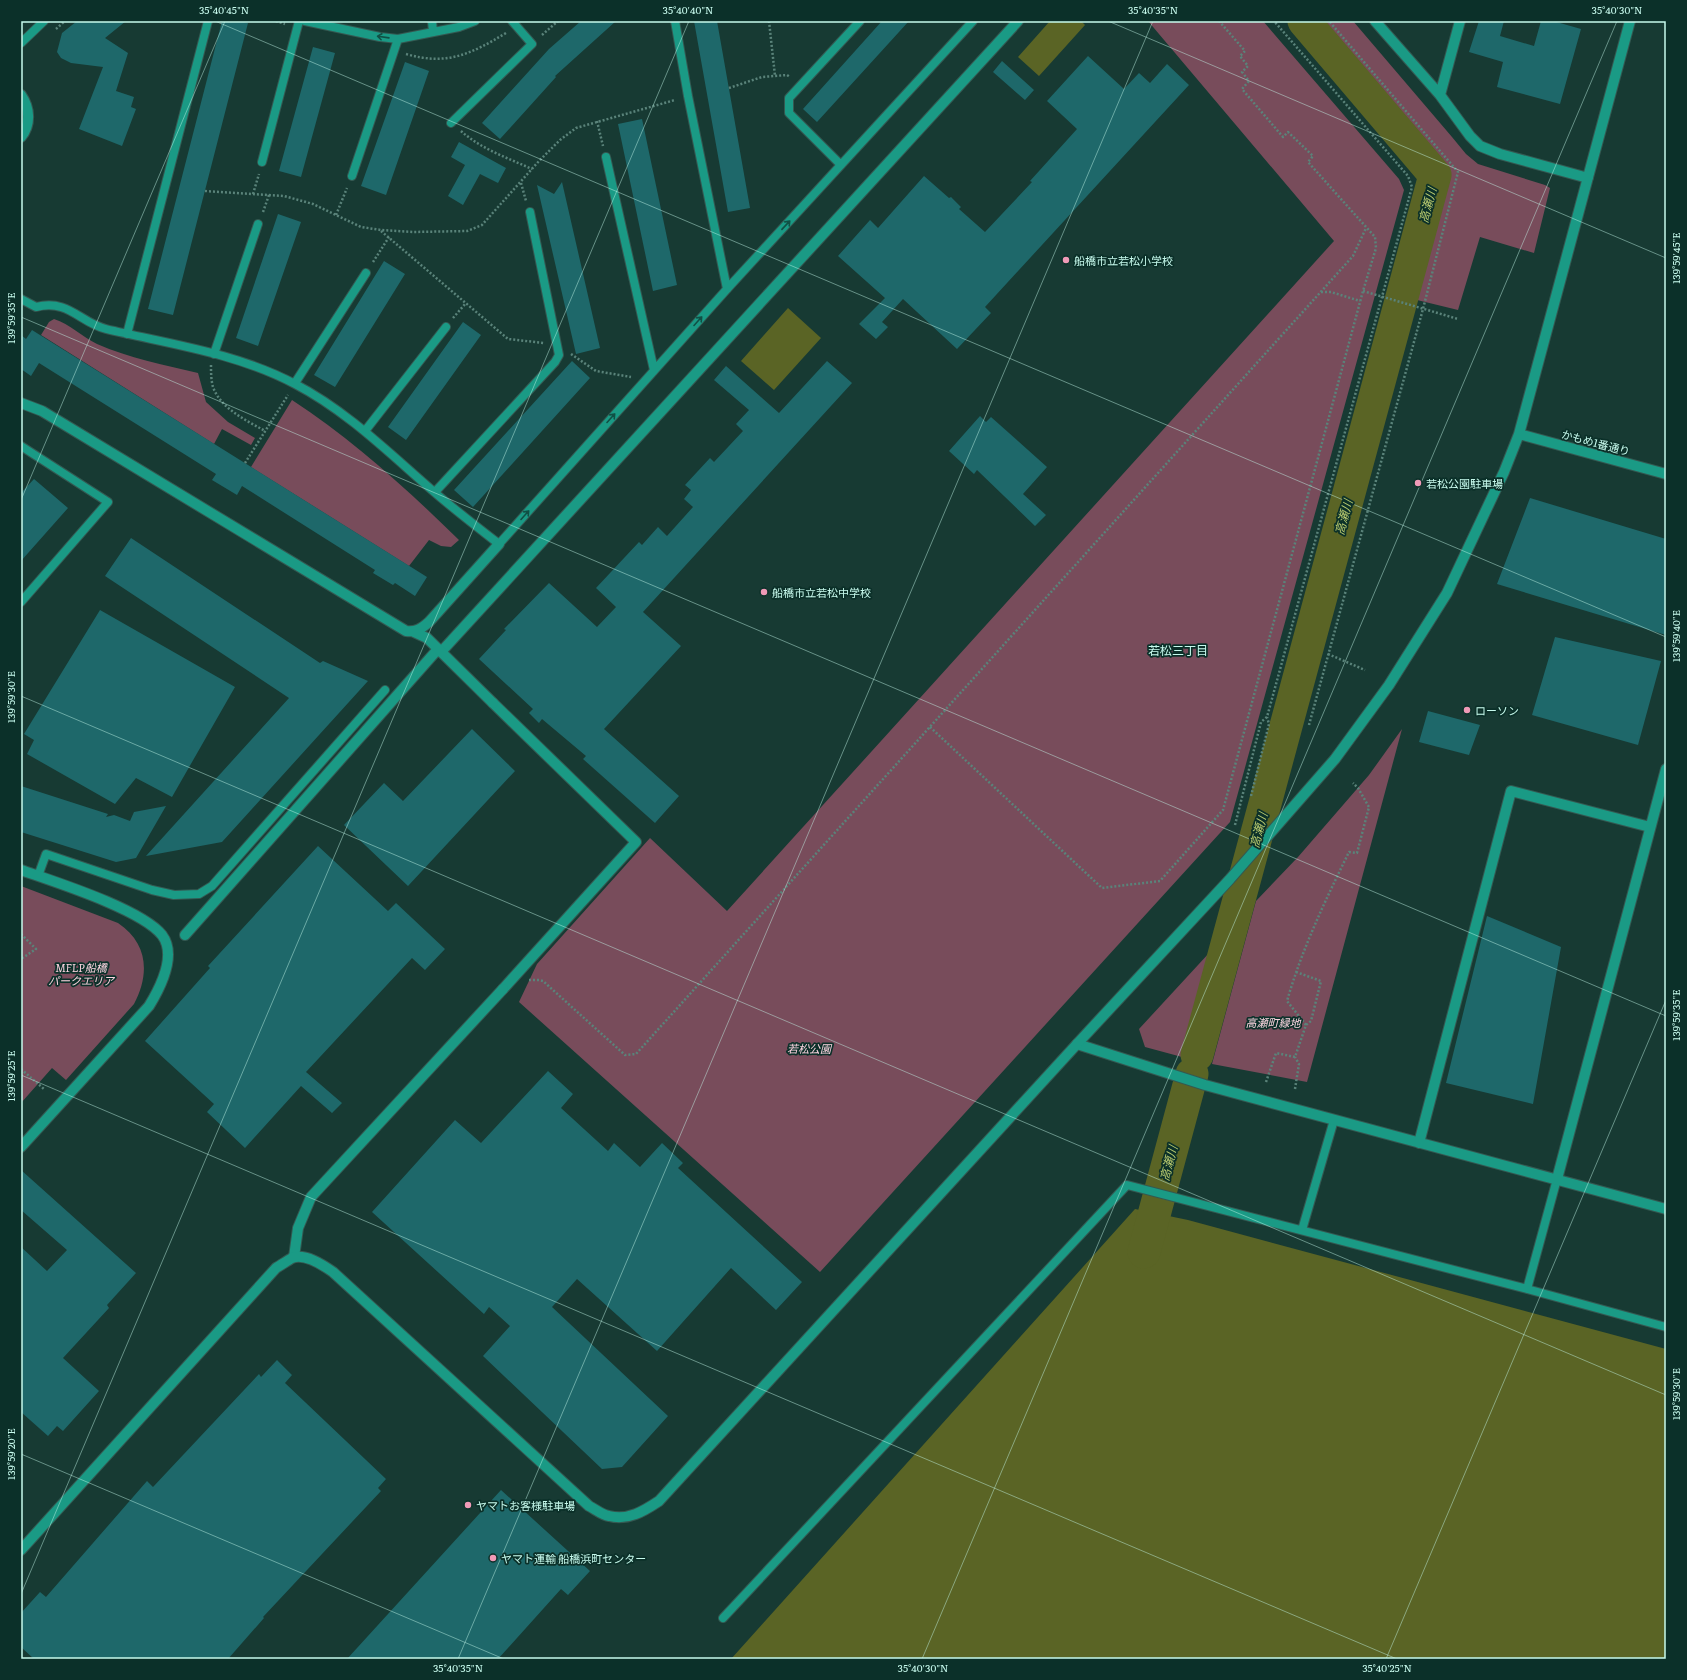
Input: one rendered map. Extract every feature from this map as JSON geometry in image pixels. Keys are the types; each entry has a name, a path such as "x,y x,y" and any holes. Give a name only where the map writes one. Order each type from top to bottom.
{"street":[{"path":"185,935 440,650 1018,21"},
{"path":"1375,21 1440,95 1470,136 1480,146 1500,154 1588,178"},
{"path":"1440,95 1460,21"},
{"path":"21,1550 276,1268 294,1257 307,1258 321,1264 333,1272 589,1506 608,1516 623,1517 639,1514 659,1501 1230,879 1335,759 1389,685 1416,644 1447,593 1504,472 1519,434 1630,21"},
{"path":"21,95 26,102 29,117 26,131 21,137"},
{"path":"21,403 42,410 406,631 414,632 427,638 636,842 311,1197 298,1228 294,1257"},
{"name":"かもめ1番通り","path":"1519,434 1666,474"},
{"path":"414,632 429,622 499,544"},
{"path":"1557,1179 1666,769"},
{"path":"1419,1143 1511,791 1650,827"},
{"path":"21,870 119,907 146,922 162,935 168,951 166,968 160,987 149,1006 21,1147"},
{"path":"1077,1044 1205,1085 1666,1209"}],"lane":[{"path":"21,43 44,21"},
{"path":"127,334 208,21"},
{"path":"262,162 299,21"},
{"path":"305,21 325,24 380,38 398,39 459,27 475,21"},
{"path":"432,21 432,32"},
{"path":"451,123 532,44 512,21"},
{"path":"675,21 688,96 727,289"},
{"path":"841,165 789,113 789,98 860,21"},
{"path":"21,299 36,307 46,305 59,306 102,328 214,354 264,370 294,384 330,405 365,431 435,492 499,544 727,289 973,21"},
{"path":"352,176 398,39"},
{"path":"606,157 654,370"},
{"path":"435,492 555,362 559,355 530,212"},
{"path":"214,354 258,224"},
{"path":"294,384 366,273"},
{"path":"365,431 446,327"},
{"path":"21,446 108,502 21,602"},
{"path":"38,876 46,854 152,890 174,895 199,894 212,886 385,690"},
{"path":"1302,1230 1334,1120"},
{"path":"1527,1289 1557,1179"},
{"path":"722,1618 1127,1185 1527,1289 1666,1328"}],"path":[{"path":"532,44 558,21"},
{"path":"768,21 774,76"},
{"path":"930,726 1102,888 1160,880 1223,810 1360,301 1376,248 1375,237 1308,162 1313,156 1288,132 1283,137 1242,89 1250,81 1242,72 1248,66 1240,56 1245,51 1219,21"},
{"path":"1235,825 1261,722 1267,717 1412,187 1408,176 1274,21"},
{"path":"1308,725 1423,309 1458,172 1328,21"},
{"path":"729,88 762,77 774,76 787,75 804,82"},
{"path":"205,191 284,196 307,202 361,227 380,230 413,232 467,230 482,225 560,140 576,128 688,96"},
{"path":"597,121 606,157"},
{"path":"451,123 470,139 532,169"},
{"path":"252,194 262,162"},
{"path":"336,215 352,176"},
{"path":"521,182 530,212"},
{"path":"258,224 269,195"},
{"path":"523,984 530,980 538,980 543,982 625,1055 636,1054 1353,256 1366,228"},
{"path":"380,230 508,339 557,344 596,371 648,377"},
{"path":"366,273 389,237"},
{"path":"1363,291 1458,319"},
{"path":"1321,292 1331,292 1360,301"},
{"path":"446,327 466,303"},
{"path":"210,365 213,388 219,399 233,412 265,431"},
{"path":"245,463 289,392"},
{"path":"1328,654 1365,670"},
{"path":"1251,796 1270,724 1267,717"},
{"path":"1306,1025 1288,1001 1296,972 1327,898 1349,852 1357,853 1369,808 1358,788 1352,783"},
{"path":"21,934 36,949 21,959"},
{"path":"1295,1057 1306,1025 1311,1022 1321,981 1296,972"},
{"path":"1266,1082 1276,1053 1295,1057 1299,1064 1295,1090"},
{"path":"21,1069 44,1089"}],"green space":[{"name":"若松公園","path":"1148,21 1263,21 1399,179 1404,190 1230,822 820,1272 519,1002 537,964 650,838 727,911 1334,241"},
{"path":"1319,21 1353,21 1466,154 1478,164 1545,185 1550,188 1534,253 1480,237 1458,310 1417,300 1450,174"},
{"path":"54,319 60,321 97,344 109,349 147,361 198,373 206,402 228,422 255,438 251,445 222,429 214,444 41,335 49,322"},
{"path":"292,400 315,415 358,448 420,502 459,540 451,547 441,546 429,540 409,566 251,467"},
{"name":"高瀬町緑地","path":"1402,729 1307,1082 1212,1064 1256,901 1298,857 1369,775"},
{"name":"MFLP船橋 パークエリア","path":"21,886 118,923 128,931 135,940 143,960 144,970 139,993 134,1004 66,1080 52,1068 21,1103"},
{"path":"1210,952 1182,1057 1145,1047 1139,1029"}],"shaded area":[{"path":"1050,21 1081,21 1085,25 1039,76 1018,57"},
{"path":"788,308 821,338 774,390 741,361"},
{"path":"1135,1209 1188,1220 1666,1349 1666,1659 731,1659"}],"building":[{"path":"77,21 126,21 105,38 128,53 116,91 134,97 131,107 136,109 122,146 79,129 103,67 71,63 61,58 57,52 62,33"},
{"path":"222,21 240,21 248,23 173,315 148,309"},
{"path":"581,21 616,21 555,76 556,77 500,139 482,123 549,49"},
{"path":"694,21 717,21 750,208 728,212"},
{"path":"882,21 909,21 817,122 803,109"},
{"path":"1479,21 1504,21 1500,36 1534,46 1541,21 1553,21 1581,29 1560,104 1497,87 1503,62 1469,52"},
{"path":"313,47 335,53 301,177 279,171"},
{"path":"1088,56 1124,89 1139,73 1150,83 1167,64 1189,85 985,307 991,313 957,349 903,299 882,322 888,327 876,339 859,324 885,298 838,256 870,220 878,228 924,176 949,198 951,197 961,207 959,209 985,232 1032,182 1030,181 1077,129 1047,101"},
{"path":"1002,61 1034,90 1025,100 993,72"},
{"path":"405,62 429,71 386,195 361,186"},
{"path":"642,119 677,285 653,291 618,124"},
{"path":"459,142 506,168 498,183 480,174 463,205 448,196 465,165 451,157"},
{"path":"562,182 600,348 576,354 537,185 554,194"},
{"path":"278,214 301,222 258,346 236,338"},
{"path":"384,261 405,274 335,387 314,375"},
{"path":"463,322 481,335 406,440 388,427"},
{"path":"32,330 427,577 415,596 395,583 393,585 373,573 375,570 242,486 237,495 212,480 216,474 39,363 31,376 21,369 21,335 26,339"},
{"path":"572,361 590,378 473,507 454,490"},
{"path":"827,361 852,383 643,612 681,646 604,729 679,796 655,823 583,759 586,756 542,719 539,723 529,713 533,709 479,659 506,630 504,629 549,583 597,627 616,607 596,588 639,542 642,545 658,527 667,536 693,507 684,499 691,490 685,485 710,458 714,462 743,431 736,424 749,410 714,380 726,366 779,413"},
{"path":"980,416 986,422 991,417 1047,467 1023,494 1046,515 1035,526 977,470 974,474 949,451"},
{"path":"34,479 68,508 21,561 21,493"},
{"path":"1530,498 1666,539 1666,635 1497,584"},
{"path":"131,538 320,663 323,661 368,681 222,842 146,856 289,698 105,576"},
{"path":"100,610 235,687 172,797 136,778 115,804 27,754 34,740 24,734"},
{"path":"1555,637 1661,661 1638,745 1532,715"},
{"path":"1428,711 1480,725 1469,755 1419,742"},
{"path":"472,729 515,771 408,886 344,825 384,783 403,801"},
{"path":"21,786 108,814 106,817 114,815 130,821 134,812 166,806 136,858 116,862 21,832"},
{"path":"318,846 388,911 396,903 445,949 425,970 412,958 306,1072 342,1103 332,1113 301,1086 245,1148 207,1112 214,1104 145,1041 210,968 208,966"},
{"path":"1487,916 1561,947 1533,1104 1446,1083"},
{"path":"548,1071 573,1094 561,1108 608,1151 614,1143 640,1167 662,1143 683,1163 678,1168 802,1282 776,1310 731,1268 657,1351 577,1279 552,1307 668,1416 622,1467 602,1469 483,1356 510,1326 489,1307 484,1314 372,1212 455,1120 481,1143"},
{"path":"21,1170 136,1273 107,1305 109,1308 63,1358 99,1391 63,1431 57,1426 48,1436 21,1412 21,1247 47,1271 67,1250 21,1210"},
{"path":"277,1360 292,1375 285,1383 386,1479 378,1488 381,1491 263,1617 264,1618 228,1659 34,1659 21,1647 21,1613 40,1592 46,1597 147,1481 153,1487 259,1374 261,1377"},
{"path":"501,1490 590,1571 568,1595 561,1589 498,1659 347,1659"}],"waterway":[{"name":"高瀬川","path":"1197,1055 1435,175 1304,21"},
{"name":"高瀬川","path":"1144,1252 1192,1074"}],"place":[{"name":"船橋市立若松小学校","path":"1066,260"},
{"name":"若松公園駐車場","path":"1418,483"},
{"name":"船橋市立若松中学校","path":"764,592"},
{"name":"ローソン","path":"1467,710"},
{"name":"ヤマトお客様駐車場","path":"468,1505"},
{"name":"ヤマト運輸 船橋浜町センター","path":"493,1558"}],"district":[{"name":"若松三丁目","path":"1178,650"}]}
